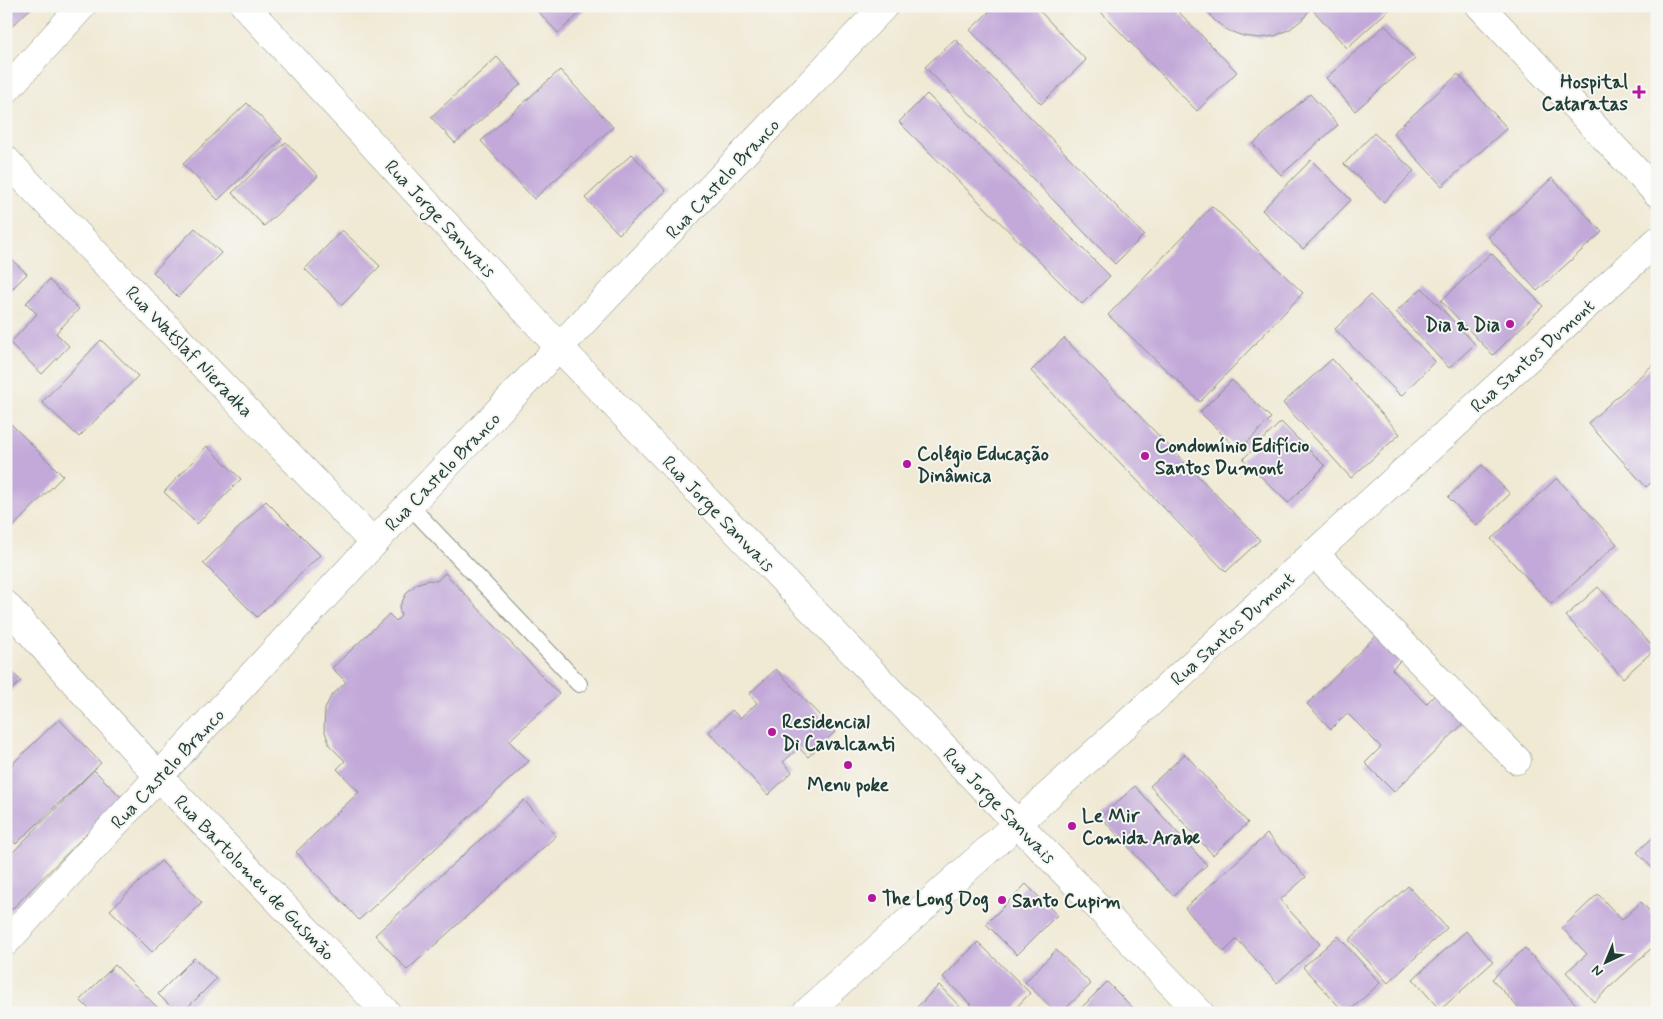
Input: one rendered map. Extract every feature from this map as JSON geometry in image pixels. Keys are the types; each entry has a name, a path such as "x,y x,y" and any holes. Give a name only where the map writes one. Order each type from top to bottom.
{"street":[{"path":"6,90 82,6"},
{"name":"Rua Jorge Sanwais","path":"245,6 560,348 1200,1013"},
{"name":"Rua Castelo Branco","path":"6,942 409,504 560,348 884,6"},
{"path":"1480,6 1657,193"},
{"name":"Rua Watslaf Nieradka","path":"6,160 374,543"},
{"name":"Rua Santos Dumont","path":"806,1013 1018,823 1657,241"},
{"path":"1314,553 1517,760"},
{"name":"Rua Bartolomeu de Gusmão","path":"6,605 159,777 387,1013"}],"lane":[{"path":"409,504 578,684"}],"building":[{"path":"6,6 33,6 6,32"},
{"path":"533,6 588,6 558,33"},
{"path":"995,6 1035,6 1086,60 1041,104 970,30"},
{"path":"1095,6 1173,6 1237,72 1197,111"},
{"path":"1203,6 1312,6 1303,19 1290,29 1275,36 1259,38 1243,36 1227,30 1214,20"},
{"path":"1317,6 1393,6 1347,48 1313,10"},
{"path":"1385,25 1415,59 1355,111 1326,78"},
{"path":"955,39 1144,235 1115,264 925,67"},
{"path":"497,57 521,84 455,143 431,117"},
{"path":"560,70 613,127 534,199 481,141"},
{"path":"1458,74 1507,128 1442,186 1393,133"},
{"path":"927,94 1110,276 1082,304 899,122"},
{"path":"1310,94 1338,125 1281,175 1253,144"},
{"path":"247,103 282,139 218,200 183,164"},
{"path":"1374,133 1414,171 1384,202 1344,164"},
{"path":"286,142 318,176 264,226 232,193"},
{"path":"632,154 666,191 619,234 585,198"},
{"path":"1311,160 1351,200 1303,249 1262,210"},
{"path":"1552,178 1602,232 1537,291 1488,237"},
{"path":"1212,206 1303,293 1200,402 1108,315"},
{"path":"195,228 221,253 178,297 153,272"},
{"path":"342,230 380,266 342,305 305,269"},
{"path":"1491,253 1543,306 1493,355 1441,301"},
{"path":"6,254 27,274 6,295"},
{"path":"49,280 79,309 56,333 69,346 42,374 10,343 37,314 26,303"},
{"path":"1422,288 1475,344 1449,368 1396,312"},
{"path":"1370,295 1435,361 1401,396 1335,329"},
{"name":"Condomínio Edifício Santos Dumont","path":"1064,338 1260,540 1226,572 1031,371"},
{"path":"101,340 138,376 79,437 42,402"},
{"path":"1332,359 1400,434 1351,478 1283,403"},
{"path":"1657,361 1657,478 1646,487 1588,423"},
{"path":"1232,380 1271,418 1239,451 1200,412"},
{"path":"1281,422 1325,466 1288,503 1243,459"},
{"path":"10,423 63,476 9,531 6,528 6,428"},
{"path":"207,446 241,479 197,524 164,492"},
{"path":"1482,465 1510,494 1477,526 1448,497"},
{"path":"1557,478 1617,544 1551,604 1491,539"},
{"path":"266,501 320,555 257,617 203,563"},
{"path":"445,573 559,694 509,741 529,761 359,920 296,852 359,792 337,769 345,761 330,746 324,729 325,709 331,696 346,682 332,668 389,614 396,621 401,616 399,608 407,592 418,583 429,580 437,581"},
{"path":"1598,587 1655,649 1623,678 1566,616"},
{"path":"1382,630 1406,655 1392,669 1426,704 1441,689 1469,718 1394,792 1365,763 1381,747 1347,713 1331,729 1307,704"},
{"path":"6,666 21,681 6,695"},
{"name":"Residencial Di Cavalcanti","path":"776,669 835,732 808,757 799,748 783,762 792,772 768,795 709,732 732,710 740,718 757,703 749,694"},
{"path":"59,719 101,763 16,844 6,835 6,770"},
{"path":"1185,754 1248,823 1213,855 1150,786"},
{"path":"94,770 122,798 6,915 6,859"},
{"path":"1135,786 1207,865 1173,896 1101,817"},
{"path":"524,800 556,836 407,970 375,935"},
{"path":"1267,834 1306,877 1280,900 1320,944 1277,983 1237,939 1224,952 1185,908"},
{"path":"1657,834 1657,873 1637,852"},
{"path":"161,861 202,903 152,952 110,910"},
{"path":"1026,884 1057,915 1017,955 986,924"},
{"path":"1408,886 1447,928 1388,983 1349,940"},
{"path":"1598,894 1622,920 1641,902 1657,919 1657,943 1594,1002 1566,972 1587,954 1562,928"},
{"path":"1466,931 1493,962 1440,1010 1413,979"},
{"path":"1338,936 1380,983 1347,1013 1303,967"},
{"path":"978,942 1030,993 1011,1013 979,1013 943,977"},
{"path":"1525,948 1584,1013 1523,1013 1492,979"},
{"path":"1056,950 1091,984 1061,1013 1057,1013 1025,982"},
{"path":"194,958 216,979 182,1013 177,1013 158,994"},
{"path":"115,965 163,1013 93,1013 80,1000"},
{"path":"1107,982 1138,1013 1076,1013"},
{"path":"939,985 966,1013 911,1013"}],"place":[{"name":"Hospital Cataratas","path":"1639,92"},
{"name":"Dia a Dia","path":"1510,324"},
{"name":"Condomínio Edifício Santos Dumont","path":"1145,456"},
{"name":"Colégio Educação Dinâmica","path":"907,464"},
{"name":"Residencial Di Cavalcanti","path":"772,732"},
{"name":"Menu poke","path":"848,765"},
{"name":"Le Mir Comida Arabe","path":"1072,826"},
{"name":"The Long Dog","path":"872,898"},
{"name":"Santo Cupim","path":"1002,900"}]}
